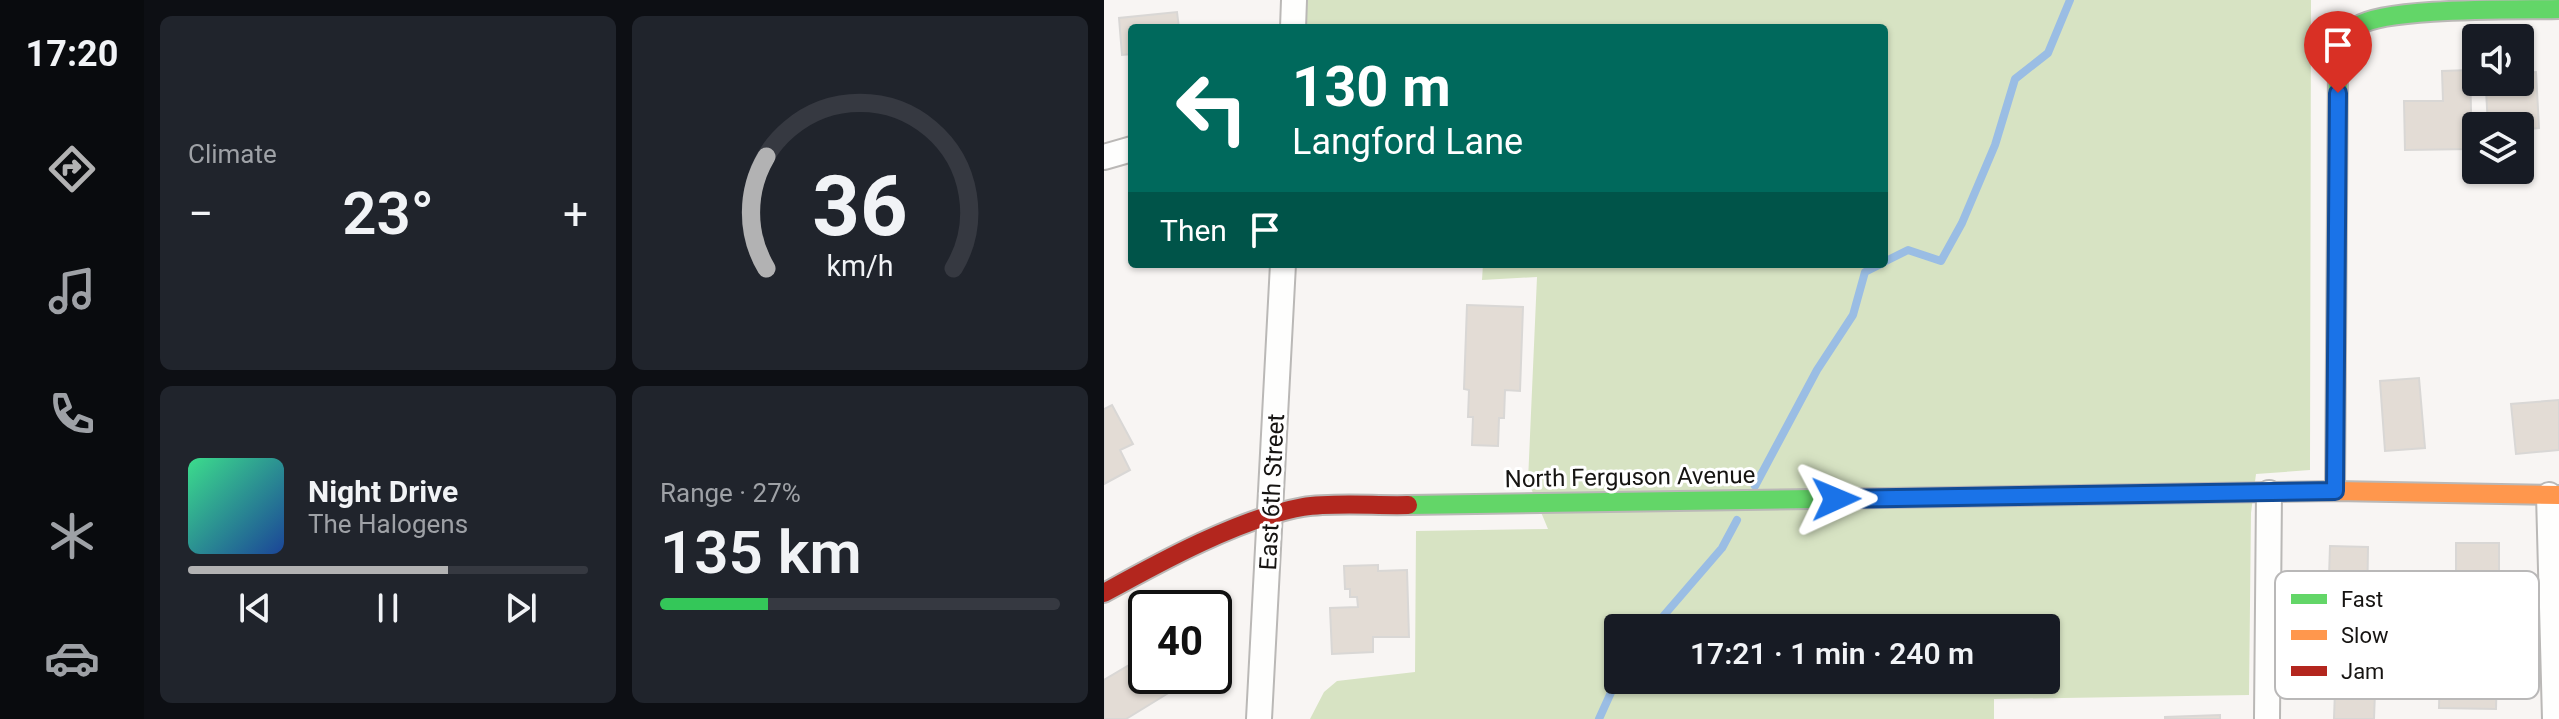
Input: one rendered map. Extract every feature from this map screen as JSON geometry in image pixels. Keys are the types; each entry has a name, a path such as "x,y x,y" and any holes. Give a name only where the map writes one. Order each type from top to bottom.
{"street":[{"path":"1293,24 1294,0"},
{"path":"2335,491 2338,63 2342,44 2353,29 2369,19 2390,15 2559,9"},
{"path":"1104,157 1128,150"},
{"name":"East 6th Street","path":"1259,719 1283,268"},
{"name":"North Ferguson Avenue","path":"1104,593 1179,551 1272,515 1304,507 2335,491 2554,495"},
{"path":"2267,719 2269,493"},
{"path":"2554,495 2555,719"}],"green space":[{"path":"1305,0 2311,0 2310,470 2256,474 2251,513 2249,695 1994,699 1994,719 1310,719 1324,692 1337,681 1415,672 1416,531 1548,529 1528,481 1537,277 1482,280 1483,268 1888,268 1888,24 1305,24"}],"building":[{"path":"1177,12 1178,24 1128,24 1128,54 1122,55 1119,18"},
{"path":"2462,70 2462,96 2471,96 2471,112 2462,112 2462,149 2405,150 2404,101 2443,101 2442,71"},
{"path":"2534,72 2539,128 2534,129 2534,112 2487,112 2486,96 2534,96"},
{"path":"1467,305 1523,307 1520,391 1505,390 1504,418 1499,418 1498,446 1472,445 1473,417 1468,417 1469,390 1464,389"},
{"path":"2419,378 2425,448 2385,451 2380,381"},
{"path":"2559,400 2559,450 2516,454 2511,404"},
{"path":"1112,405 1133,444 1120,450 1130,470 1104,484 1104,409"},
{"path":"2456,543 2499,543 2499,571 2456,571"},
{"path":"2330,546 2368,547 2368,571 2329,571"},
{"path":"1378,565 1378,571 1407,570 1409,637 1373,637 1373,652 1332,654 1330,608 1358,607 1357,597 1350,597 1350,589 1345,589 1344,566"},
{"path":"1128,666 1128,694 1167,694 1126,719 1104,719 1104,680"},
{"path":"2335,699 2375,699 2374,719 2334,719"},
{"path":"2439,699 2496,699 2496,709 2439,708"},
{"path":"2220,715 2220,719 2165,719 2165,717"}],"waterway":[{"path":"1888,260 1908,250 1941,261 1962,223 1995,145 2015,79 2048,53 2070,0"},
{"path":"1755,486 1817,370 1853,315 1865,272 1873,268"},
{"path":"1665,614 1722,548 1737,520"},
{"path":"1599,719 1610,694"}],"traffic: fast":[{"path":"2335,491 2338,63 2345,43 2358,26 2395,15 2559,9"},
{"path":"1408,505 1955,497"}],"traffic: slow":[{"path":"1955,497 2335,491 2559,495"}],"traffic: jam":[{"path":"1104,593 1201,542 1279,513 1328,505 1408,505"}],"route":[{"path":"1836,499 2335,491 2338,93"}]}
